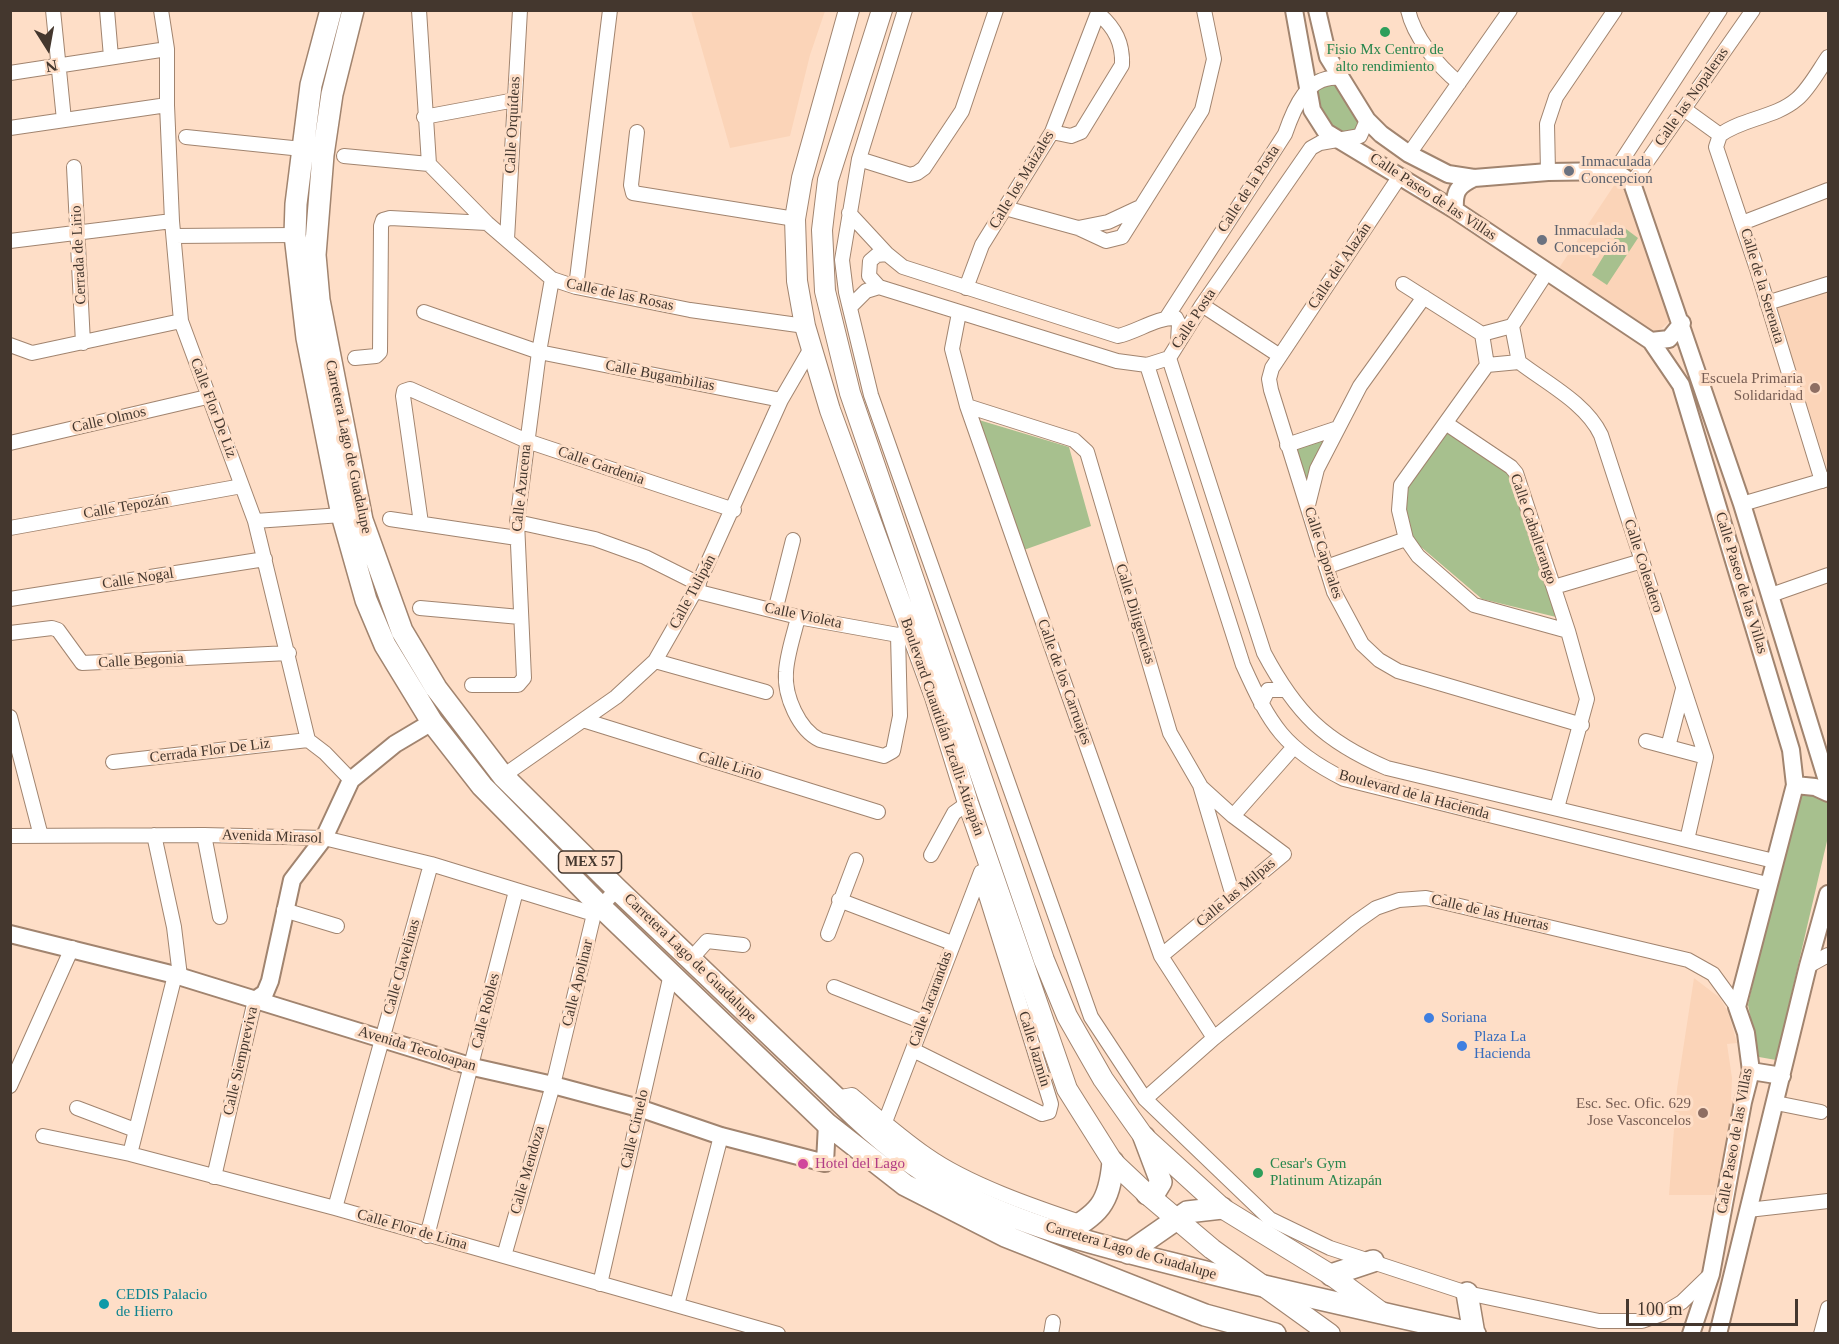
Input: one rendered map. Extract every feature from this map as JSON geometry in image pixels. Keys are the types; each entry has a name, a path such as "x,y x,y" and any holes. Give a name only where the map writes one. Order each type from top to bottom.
{"main road":[{"name":"Carretera Lago de Guadalupe","path":"331,10 311,85 295,235 307,338 342,515 366,600 385,645 432,722 482,786 598,910 671,974 848,1144 905,1185 1005,1236 1205,1315 1275,1334"},
{"name":"Carretera Lago de Guadalupe","path":"353,10 332,94 317,206 316,266 329,361 362,520 402,631 436,688 503,776 617,889 882,1141 949,1187 972,1199 1063,1234 1128,1253 1272,1289 1474,1333"},
{"name":"Boulevard Cuautitlán Izcalli-Atizapán","path":"849,10 802,178 795,219 797,281 810,350 904,633 935,697 985,853 986,874 1067,1089 1113,1162 1212,1249 1272,1289 1330,1334"},
{"name":"Boulevard Cuautitlán Izcalli-Atizapán","path":"882,10 828,180 822,230 825,291 850,393 1044,960 1068,1016 1098,1070 1144,1137 1222,1208 1331,1275 1381,1312"},
{"path":"1144,1137 1161,1182 1155,1192 1147,1194"},
{"path":"1063,1234 1083,1223 1103,1206 1111,1186 1113,1162"},
{"path":"1128,1253 1176,1218 1202,1209 1222,1208"},
{"path":"1331,1275 1373,1262"},
{"path":"1467,1293 1474,1333"}],"street":[{"path":"53,10 64,120"},
{"path":"107,10 111,57"},
{"name":"Calle Flor De Liz","path":"161,10 167,49 172,221 181,321 207,397 255,521 289,653 308,740"},
{"path":"344,156 429,164 424,117 419,10"},
{"name":"Calle Orquídeas","path":"507,239 520,10"},
{"path":"576,287 610,10"},
{"path":"905,10 859,159 842,260 850,307 871,394 1092,1017 1145,1099 1270,1219 1330,1248 1467,1293 1599,1321 1642,1321 1662,1314 1682,1302 1710,1274 1731,1279"},
{"path":"859,159 910,175 924,168 962,111 996,10"},
{"path":"1005,208 1078,228 1106,242 1122,237 1138,208 1202,110 1214,59 1204,10"},
{"name":"Calle Paseo de las Villas","path":"1294,10 1312,110 1326,132 1455,210 1651,341 1681,385 1791,750 1795,785 1767,884 1737,1007 1746,1033 1751,1071 1710,1274 1691,1334"},
{"name":"Calle Paseo de las Villas","path":"1317,10 1328,57 1339,78 1366,120 1409,154 1448,174 1474,178 1548,172 1615,171"},
{"path":"1408,10 1414,30 1449,75 1459,83"},
{"path":"1548,172 1547,124 1556,97 1615,10"},
{"name":"Calle las Nopaleras","path":"1615,171 1720,10"},
{"name":"Calle las Nopaleras","path":"1632,183 1753,10"},
{"path":"1052,132 1071,136 1081,132 1122,65 1119,39 1112,26 1099,12"},
{"name":"Calle los Maizales","path":"966,288 982,245 1052,132 1099,12"},
{"path":"1409,154 1504,14"},
{"path":"10,73 167,49"},
{"path":"1684,109 1719,135 1730,127 1782,109 1798,99 1828,57"},
{"path":"1308,90 1322,79 1339,78"},
{"name":"Calle de la Posta","path":"1167,317 1285,134 1294,108 1308,90"},
{"path":"424,117 515,100"},
{"path":"10,128 167,105"},
{"path":"1344,141 1360,136 1366,120"},
{"path":"637,132 631,185 633,193 795,219"},
{"name":"Calle de la Serenata","path":"1719,135 1716,147 1825,480 1742,504"},
{"path":"186,137 303,149"},
{"name":"Calle Posta","path":"879,287 1118,361 1147,365 1169,358 1202,305 1311,148 1320,143 1344,141"},
{"name":"Calle de las Rosas","path":"429,164 487,223 552,279 576,287 690,310 805,326"},
{"name":"Cerrada de Lirio","path":"74,167 83,343"},
{"path":"1615,171 1632,183"},
{"name":"Calle del Alazán","path":"1280,356 1400,176"},
{"path":"1455,210 1456,191 1461,184 1474,178"},
{"name":"Calle Paseo de las Villas","path":"1632,183 1682,323 1742,504 1828,784"},
{"path":"1742,223 1828,190"},
{"path":"1078,228 1108,222 1138,208"},
{"path":"849,213 887,254 903,267 1118,336 1113,341 1112,352 1118,361"},
{"path":"355,358 376,356 380,352 381,226 383,220 390,218 487,223"},
{"path":"10,241 172,221"},
{"path":"174,236 295,235"},
{"path":"850,307 866,291 879,287 869,276 870,261 877,255 887,254"},
{"path":"1403,284 1482,334 1512,326 1547,272"},
{"name":"Calle Azucena","path":"472,685 518,685 523,683 516,522 539,352 552,279"},
{"path":"1767,303 1828,284"},
{"path":"1308,506 1317,469 1360,386 1424,297"},
{"path":"1202,305 1280,356"},
{"name":"Calle Bugambilias","path":"424,312 539,352 781,400"},
{"name":"Calle de los Carruajes","path":"959,313 952,350 967,406 1161,956 1214,1038"},
{"path":"1167,317 1176,318 1179,324 1178,343"},
{"name":"Calle Posta","path":"1118,336 1133,333 1167,317"},
{"path":"10,345 32,352 181,321"},
{"path":"1651,341 1669,339 1682,323"},
{"path":"1487,365 1519,362 1512,326"},
{"path":"1482,334 1487,365 1447,424 1401,485 1399,510 1406,538 1418,556 1474,605 1568,631"},
{"name":"Calle Tulipán","path":"503,776 636,681 655,661 697,588 734,510 781,400 810,350"},
{"name":"Calle Caporales","path":"1280,356 1272,368 1269,379 1287,445 1334,592 1350,627 1362,644 1379,660 1398,671 1582,725"},
{"name":"Boulevard de la Hacienda","path":"1169,358 1264,653 1283,690 1317,725 1356,755 1387,768 1558,804 1687,840 1774,861"},
{"name":"Calle Coleadero","path":"1519,362 1586,412 1595,423 1706,757"},
{"name":"Boulevard de la Hacienda","path":"1147,365 1243,665 1261,704 1276,729 1293,748 1315,764 1344,779 1767,884"},
{"name":"Calle Gardenia","path":"421,523 403,396 404,391 410,388 527,441 734,510"},
{"name":"Calle Olmos","path":"10,442 207,397"},
{"name":"Calle Diligencias","path":"967,406 1074,440 1087,452 1170,733 1200,785 1233,896"},
{"name":"Calle Caballerango","path":"1447,424 1511,467 1516,473 1568,631 1587,699 1582,725 1558,804"},
{"path":"1287,445 1338,428"},
{"name":"Calle Tepozán","path":"10,528 242,486"},
{"path":"255,521 342,515"},
{"path":"390,519 517,538"},
{"name":"Calle Violeta","path":"516,522 595,539 645,557 697,588 775,611 798,617 904,633"},
{"path":"1326,567 1406,538"},
{"path":"775,611 793,540"},
{"name":"Calle Nogal","path":"10,599 265,560"},
{"path":"1554,587 1642,561"},
{"path":"1771,595 1828,575"},
{"path":"420,608 520,617"},
{"path":"798,617 786,674 798,721 811,736 820,740 884,756 893,751 900,716 904,633"},
{"name":"Calle Begonia","path":"10,633 52,628 58,630 82,663 289,653"},
{"path":"655,661 766,692"},
{"path":"1668,747 1683,689"},
{"path":"1261,704 1268,690 1283,690"},
{"path":"10,717 41,836"},
{"name":"Calle Lirio","path":"583,720 878,812"},
{"name":"Calle Siempreviva","path":"214,1177 255,1000 265,993 270,981 292,880 324,838 351,780 395,744 432,722"},
{"path":"308,740 325,753 351,780"},
{"name":"Cerrada Flor De Liz","path":"112,762 308,740"},
{"path":"1646,741 1706,757 1687,840"},
{"path":"1233,816 1293,748"},
{"path":"1344,779 1356,755"},
{"name":"Calle las Milpas","path":"1161,956 1284,854 1233,816 1200,785"},
{"path":"1795,785 1815,787 1828,793"},
{"path":"931,855 954,813 968,802"},
{"path":"130,1154 178,976 174,927 154,835"},
{"path":"204,835 220,917"},
{"name":"Avenida Mirasol","path":"10,836 204,835 324,838 431,864 516,891 598,910"},
{"path":"828,934 844,901 856,860"},
{"name":"Calle Clavelinas","path":"335,1208 431,864"},
{"name":"Calle Jacarandas","path":"885,1122 952,943 986,874"},
{"name":"Calle Jazmín","path":"913,1050 1042,1114 1049,1112 1051,1104 986,874"},
{"name":"Calle Apolinar","path":"553,1084 598,910 617,889"},
{"name":"Calle Robles","path":"428,1236 473,1067 516,891"},
{"name":"Calle Paseo de las Villas","path":"1718,1334 1808,966 1828,894"},
{"name":"Calle de las Huertas","path":"1145,1099 1214,1038 1356,922 1376,908 1399,900 1426,898 1688,960 1713,974 1737,1007"},
{"path":"844,901 952,943"},
{"path":"284,910 337,926"},
{"name":"Avenida Tecoloapan","path":"10,934 178,976 473,1067 553,1084 639,1108 721,1136 825,1163"},
{"path":"691,958 707,941 743,945"},
{"path":"10,1086 72,948"},
{"path":"1808,966 1828,955"},
{"name":"Calle Ciruelo","path":"600,1284 671,974"},
{"path":"834,987 923,1022"},
{"path":"1751,1071 1782,1076"},
{"name":"Calle Mendoza","path":"504,1256 553,1084"},
{"path":"838,1100 841,1096 852,1095 928,1156 945,1166 1032,1206 1083,1223"},
{"path":"1776,1102 1821,1112"},
{"path":"77,1108 135,1130"},
{"path":"825,1163 826,1124"},
{"name":"Calle Flor de Lima","path":"43,1136 130,1154 335,1208 778,1334"},
{"path":"677,1305 721,1136"},
{"path":"825,1163 848,1144"},
{"path":"1748,1210 1828,1201"},
{"path":"1821,1334 1828,1308"}],"shaded area":[{"path":"691,11 825,11 810,55 790,136 730,148"},
{"path":"1617,181 1628,189 1672,319 1653,336 1557,271"},
{"name":"Escuela Primaria Solidaridad","path":"1828,289 1828,471 1776,306"},
{"path":"1694,978 1720,998 1728,1012 1737,1043 1727,1044 1732,1078 1731,1100 1735,1102 1729,1147 1714,1195 1669,1195 1677,1089"}],"green space":[{"path":"1318,73 1334,74 1364,116 1359,131 1343,137 1323,128 1301,81"},
{"path":"1622,226 1638,238 1607,285 1592,275"},
{"path":"979,420 1069,447 1091,526 1021,551"},
{"path":"1446,430 1510,472 1556,617 1482,599 1414,541 1403,509 1405,486"},
{"path":"1332,433 1308,492 1290,446"},
{"path":"1801,791 1822,794 1828,805 1827,841 1776,1060 1759,1057 1748,1005 1772,898"}],"place":[{"name":"Fisio Mx Centro de alto rendimiento","path":"1385,32"},
{"name":"Inmaculada Concepcion","path":"1569,171"},
{"name":"Inmaculada Concepción","path":"1542,240"},
{"name":"Escuela Primaria Solidaridad","path":"1815,388"},
{"name":"Soriana","path":"1429,1018"},
{"name":"Plaza La Hacienda","path":"1462,1046"},
{"name":"Esc. Sec. Ofic. 629 Jose Vasconcelos","path":"1703,1113"},
{"name":"Hotel del Lago","path":"803,1164"},
{"name":"Cesar's Gym Platinum Atizapán","path":"1258,1173"},
{"name":"CEDIS Palacio de Hierro","path":"104,1304"}]}
